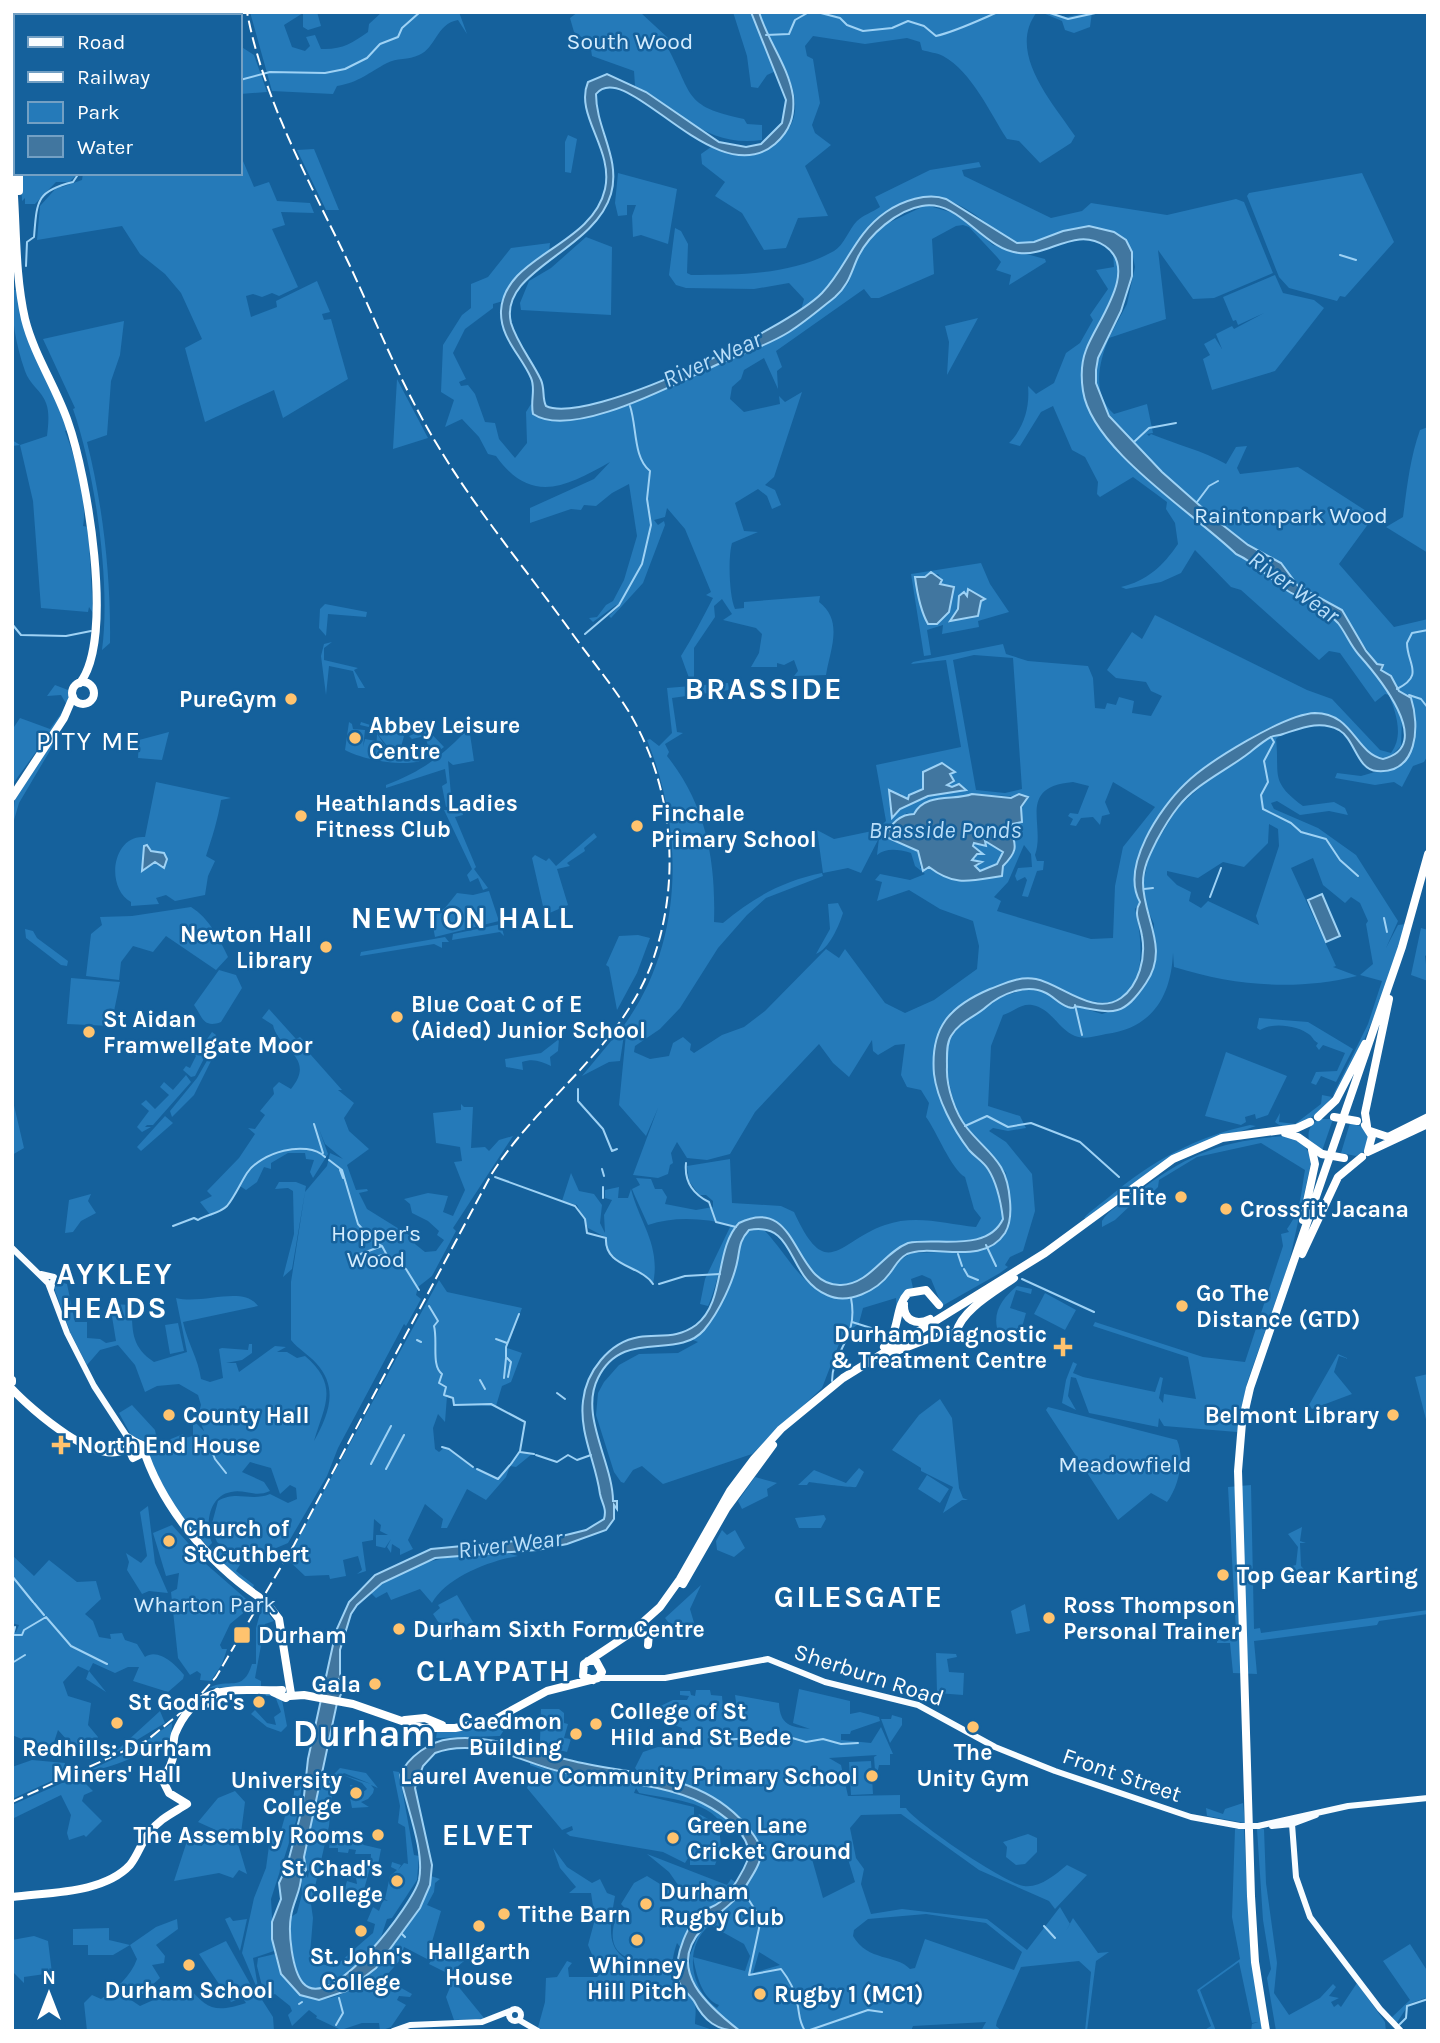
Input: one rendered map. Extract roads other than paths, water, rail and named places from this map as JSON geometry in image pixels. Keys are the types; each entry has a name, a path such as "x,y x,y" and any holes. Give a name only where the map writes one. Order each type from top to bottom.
{"highway":[{"path":"12,170 24,315 72,436 91,535 97,628 84,683"},
{"path":"12,797 64,718 73,697 73,689 84,683 100,642 101,620 92,511 77,433 34,335 28,315 19,175"},
{"path":"64,718 94,697 93,688 84,683"},
{"path":"73,697 81,704"},
{"path":"1413,920 1428,854"},
{"path":"1268,2031 1255,1962 1251,1896 1238,1459 1247,1399 1428,873"},
{"path":"860,1366 1054,1247 1178,1156 1222,1138 1292,1129 1318,1117 1339,1096 1388,995"},
{"path":"1295,1264 1338,1177 1365,1154 1372,1141 1364,1115 1388,995"},
{"path":"1318,1117 1357,1121 1388,1136 1428,1117"},
{"path":"1295,1264 1315,1164 1306,1133 1310,1122"},
{"path":"596,1679 603,1656 636,1626 656,1616 685,1582 733,1498 783,1433 846,1380 1028,1268 1074,1238 1163,1170 1201,1149 1235,1139 1285,1133 1298,1136 1322,1154 1344,1158 1365,1154 1428,1124"},
{"path":"883,1357 917,1342 956,1333 959,1325 973,1309 1028,1268"},
{"path":"573,1684 582,1674 583,1665 660,1607 680,1578 726,1497 760,1451 811,1402 892,1339 902,1301 908,1293 926,1290 938,1303 926,1293 914,1293 905,1301 905,1313 910,1320 922,1322 956,1308"},
{"path":"12,1381 14,1391 31,1409 89,1447 137,1456 151,1473 174,1511 215,1560 234,1580 261,1600 277,1623 287,1692"},
{"path":"117,1452 130,1443 143,1446 137,1456"},
{"path":"130,1443 165,1506 204,1554 234,1585 261,1600"},
{"path":"636,1626 649,1633 648,1645"},
{"path":"588,1661 596,1661 601,1666"},
{"path":"582,1674 596,1679"},
{"path":"12,1897 47,1894 105,1881 130,1865 157,1823 187,1804 164,1788 164,1777 173,1759 175,1735 204,1701 215,1705 219,1695 234,1689 263,1689 346,1702 414,1725 449,1728 492,1721 542,1693 596,1679"}],"main road":[{"path":"12,1248 49,1282 72,1344 130,1443"},
{"name":"Sherburn Road","path":"612,1679 665,1678 768,1658 825,1682 918,1705 967,1729 995,1747"},
{"path":"601,1666 612,1679"},
{"path":"596,1679 612,1679"},
{"name":"Front Street","path":"995,1747 1055,1771 1191,1817 1240,1826 1258,1826"},
{"path":"1258,1826 1290,1822 1327,1810 1428,1798"},
{"path":"1258,1826 1290,1822"},
{"path":"1290,1822 1296,1877 1310,1917 1398,2028"},
{"path":"394,2029 482,2022 510,2014 517,2009 520,2016 534,2028"},
{"path":"510,2014 520,2016"}],"water":[{"path":"751,12 759,12 787,74 793,96 790,123 775,144 751,155 726,152 700,141 628,93 610,87 596,94 613,168 611,194 601,214 586,231 532,274 519,289 511,305 511,323 541,380 546,406 569,408 602,402 643,388 687,370 770,328 802,309 822,293 866,230 886,212 907,201 931,197 946,199 1017,243 1034,242 1063,231 1089,226 1114,232 1126,240 1132,252 1132,276 1121,311 1098,358 1096,370 1096,383 1109,416 1162,472 1215,519 1248,545 1281,563 1298,586 1342,610 1366,651 1377,664 1383,665 1381,670 1391,676 1399,691 1411,698 1415,722 1413,746 1401,765 1391,770 1377,771 1365,765 1344,734 1332,727 1311,726 1268,739 1185,799 1157,840 1143,877 1156,958 1146,983 1131,1002 1118,1010 1102,1011 1068,1007 1038,990 1014,991 999,998 955,1031 949,1039 947,1055 947,1074 952,1099 967,1128 996,1159 1008,1187 1009,1221 1005,1233 996,1243 971,1252 918,1251 907,1254 884,1280 870,1291 853,1297 835,1298 814,1287 776,1234 764,1230 749,1230 741,1243 736,1267 725,1296 704,1330 693,1339 680,1343 621,1353 598,1378 593,1392 594,1423 612,1486 613,1501 617,1501 617,1509 614,1505 614,1519 606,1530 567,1544 537,1550 435,1558 382,1583 357,1605 351,1614 340,1650 340,1676 336,1686 340,1688 344,1681 346,1683 337,1703 304,1857 306,1870 301,1876 291,1916 292,1951 303,1983 316,1989 332,1983 351,1970 387,1931 414,1892 419,1880 419,1855 400,1775 404,1768 414,1756 442,1740 481,1739 686,1785 708,1794 728,1807 746,1825 758,1842 761,1853 757,1867 743,1891 746,1896 741,1893 702,1929 692,1944 688,1959 695,1986 716,2011 740,2031 718,2027 702,2014 678,1980 677,1961 694,1920 729,1892 749,1857 748,1848 740,1832 718,1812 686,1796 652,1787 579,1776 503,1753 476,1748 435,1753 423,1766 415,1788 432,1865 430,1885 420,1908 376,1968 346,1991 319,2000 300,1995 281,1974 272,1939 272,1922 281,1899 279,1883 287,1866 303,1805 308,1759 336,1631 349,1602 375,1575 431,1549 558,1537 586,1530 604,1519 605,1509 583,1425 583,1401 589,1379 601,1360 618,1345 639,1337 675,1334 696,1325 712,1303 726,1247 739,1223 759,1217 774,1220 785,1230 813,1272 825,1282 841,1285 868,1274 908,1243 974,1240 996,1230 1003,1219 994,1180 986,1166 969,1150 957,1133 936,1084 935,1043 945,1020 976,996 1018,979 1030,978 1046,982 1078,998 1100,1004 1111,1003 1127,993 1137,978 1142,962 1142,936 1137,914 1140,902 1135,888 1135,872 1146,839 1165,808 1185,784 1228,752 1285,721 1315,713 1338,719 1366,749 1383,759 1398,752 1404,740 1404,725 1398,709 1338,623 1236,554 1147,479 1105,436 1090,413 1083,391 1083,360 1112,296 1118,268 1115,256 1105,246 1094,241 1073,240 1041,251 1019,253 994,243 948,210 936,206 913,208 885,224 869,240 840,292 807,320 780,337 623,407 572,420 550,420 533,414 532,382 507,338 501,311 506,292 517,276 584,225 597,209 605,189 604,160 586,107 588,82 607,74 646,92 719,142 746,147 761,144 782,123 786,100"},
{"path":"931,572 942,580 940,584 954,587 949,612 937,624 928,624 925,619 915,577 925,577"},
{"path":"968,589 985,599 981,601 978,616 950,621 958,609 959,596 964,592 967,596"},
{"name":"Brasside Ponds","path":"942,763 955,772 950,774 954,781 947,785 952,787 959,784 966,790 928,796 900,809 892,818 889,790 908,799 909,795 923,789 923,772"},
{"name":"Brasside Ponds","path":"972,794 1011,798 1019,794 1028,797 1021,807 1022,822 1013,824 1010,829 1014,849 1003,866 1002,876 963,881 947,878 929,867 923,871 918,851 886,837 897,820 914,814 925,803 941,798","holes":["985,841 1003,852 997,864 980,871 975,866 982,862 972,860 977,854 983,854 973,846 974,843 986,846"]},
{"path":"147,845 151,851 164,853 167,859 164,868 155,862 142,871 144,846"},
{"path":"1322,894 1340,936 1326,942 1308,900"}],"waterway":[{"path":"242,79 270,72 325,73 345,69 367,58 380,44 398,37 402,28 420,12"},
{"path":"766,35 789,34 795,20 809,12"},
{"path":"817,12 840,18 847,25 863,31 892,28 908,21 924,26 936,36 998,12"},
{"path":"1047,12 1068,19 1100,12"},
{"path":"26,266 27,242 34,237 36,214 41,199 52,189 73,182 78,175"},
{"path":"1340,255 1356,260"},
{"path":"585,634 619,605 642,564 651,525 647,499 650,471 638,450 630,406"},
{"path":"1135,441 1149,428 1176,423"},
{"path":"1197,502 1209,486 1218,481"},
{"name":"River Wear","path":"1242,548 1265,561"},
{"path":"12,624 21,635 66,636 91,631"},
{"path":"1397,689 1405,684 1412,674 1407,643 1412,633 1428,630"},
{"path":"1409,695 1421,699 1428,708"},
{"path":"1271,737 1274,742 1264,761 1268,782 1261,795 1263,809 1291,823 1301,832 1326,839 1340,860 1358,876"},
{"path":"1210,897 1221,868"},
{"path":"1144,889 1153,888"},
{"path":"1384,918 1387,932"},
{"path":"1075,1005 1082,1035"},
{"path":"578,1089 578,1101 603,1129 612,1151 617,1149"},
{"path":"965,1126 987,1116 1008,1127 1031,1123 1080,1142 1119,1177"},
{"path":"314,1124 323,1153"},
{"path":"173,1226 194,1218 198,1220 224,1209 253,1166 272,1154 307,1149 325,1157"},
{"path":"329,1160 342,1170 358,1224 372,1240 382,1246 389,1259 406,1269 419,1290"},
{"path":"686,1163 688,1182 698,1195 709,1202 716,1222 736,1227"},
{"path":"602,1169 604,1176"},
{"path":"340,1170 343,1178"},
{"path":"495,1177 575,1206 585,1219 587,1233 606,1238 611,1255 653,1284"},
{"path":"603,1187 603,1198"},
{"path":"986,1245 996,1266"},
{"path":"355,1256 382,1246"},
{"path":"357,1262 386,1254"},
{"path":"958,1254 962,1266"},
{"path":"964,1269 968,1276 978,1280"},
{"path":"659,1284 685,1276 720,1274"},
{"path":"1022,1279 1094,1312"},
{"path":"832,1381 836,1361 849,1334 851,1298"},
{"path":"429,1306 438,1321 434,1326 436,1359 442,1374 439,1383 446,1387 444,1395 453,1398 454,1405 491,1404 525,1422 520,1451 511,1464"},
{"path":"508,1377 511,1362 506,1357 506,1347 519,1314"},
{"path":"852,1322 871,1328 880,1342"},
{"path":"496,1339 507,1343"},
{"path":"417,1340 421,1342"},
{"path":"504,1378 506,1358"},
{"path":"480,1380 485,1389"},
{"path":"557,1393 565,1399"},
{"path":"371,1464 391,1426"},
{"path":"386,1469 404,1435"},
{"path":"209,1444 215,1459 226,1473"},
{"path":"442,1447 449,1449 473,1467"},
{"path":"520,1452 534,1454"},
{"path":"536,1455 557,1462 568,1455 577,1460 591,1455"},
{"path":"477,1469 498,1479 510,1465"},
{"path":"12,1576 33,1602"},
{"path":"34,1603 44,1615"},
{"path":"15,1627 13,1635 22,1635 24,1630 46,1617 71,1646 107,1664"},
{"path":"12,1663 25,1655"},
{"path":"340,1677 344,1682"},
{"path":"725,1740 782,1735 806,1742 823,1739 841,1744 858,1743"},
{"path":"745,1894 761,1919 749,1975 781,1969 795,1993 805,2031"},
{"path":"1044,1926 1055,1938"},
{"path":"402,1934 405,1937"},
{"path":"336,2025 343,2013 339,1998"},
{"path":"1399,2025 1406,2018 1407,2006 1428,1999"},
{"path":"807,2031 868,2010 882,2012"}],"railway":[{"path":"12,1802 146,1741 194,1702 216,1677 294,1545 491,1175 533,1121 602,1045 640,989 654,957 668,895 668,832 655,770 644,740 616,693 487,519 453,471 425,424 290,142 265,78 247,12"}],"place":[{"name":"PureGym","path":"291,699"},
{"name":"Abbey Leisure Centre","path":"355,738"},
{"name":"Heathlands Ladies Fitness Club","path":"301,816"},
{"name":"Finchale Primary School","path":"637,826"},
{"name":"Newton Hall Library","path":"326,947"},
{"name":"Blue Coat C of E (Aided) Junior School","path":"397,1017"},
{"name":"St Aidan Framwellgate Moor","path":"89,1032"},
{"name":"Elite","path":"1181,1197"},
{"name":"Crossfit Jacana","path":"1226,1209"},
{"name":"Go The Distance (GTD)","path":"1182,1306"},
{"name":"Durham Diagnostic & Treatment Centre","path":"1063,1347"},
{"name":"County Hall","path":"169,1415"},
{"name":"Belmont Library","path":"1393,1415"},
{"name":"North End House","path":"61,1445"},
{"name":"Church of St Cuthbert","path":"169,1541"},
{"name":"Top Gear Karting","path":"1223,1575"},
{"name":"Ross Thompson Personal Trainer","path":"1049,1618"},
{"name":"Durham Sixth Form Centre","path":"399,1629"},
{"name":"Durham","path":"242,1635"},
{"name":"Gala","path":"375,1684"},
{"name":"St Godric's","path":"259,1702"},
{"name":"Redhills: Durham Miners' Hall","path":"117,1723"},
{"name":"College of St Hild and St Bede","path":"596,1724"},
{"name":"The Unity Gym","path":"973,1727"},
{"name":"Caedmon Building","path":"576,1734"},
{"name":"Laurel Avenue Community Primary School","path":"872,1776"},
{"name":"University College","path":"356,1793"},
{"name":"The Assembly Rooms","path":"378,1835"},
{"name":"Green Lane Cricket Ground","path":"673,1838"},
{"name":"St Chad's College","path":"397,1881"},
{"name":"Durham Rugby Club","path":"646,1904"},
{"name":"Tithe Barn","path":"504,1914"},
{"name":"Hallgarth House","path":"479,1926"},
{"name":"St. John's College","path":"361,1931"},
{"name":"Whinney Hill Pitch","path":"637,1940"},
{"name":"Durham School","path":"189,1965"},
{"name":"Rugby 1 (MC1)","path":"760,1994"}],"district":[{"name":"BRASSIDE","path":"764,689"},
{"name":"PITY ME","path":"89,741"},
{"name":"NEWTON HALL","path":"463,918"},
{"name":"AYKLEY HEADS","path":"115,1291"},
{"name":"GILESGATE","path":"859,1597"},
{"name":"CLAYPATH","path":"494,1671"},
{"name":"Durham","path":"364,1733"},
{"name":"ELVET","path":"488,1835"}],"park label":[{"name":"South Wood","path":"630,41"},
{"name":"Raintonpark Wood","path":"1291,515"},
{"name":"Hopper's Wood","path":"376,1246"},
{"name":"Meadowfield","path":"1125,1464"},
{"name":"Wharton Park","path":"205,1604"}]}
